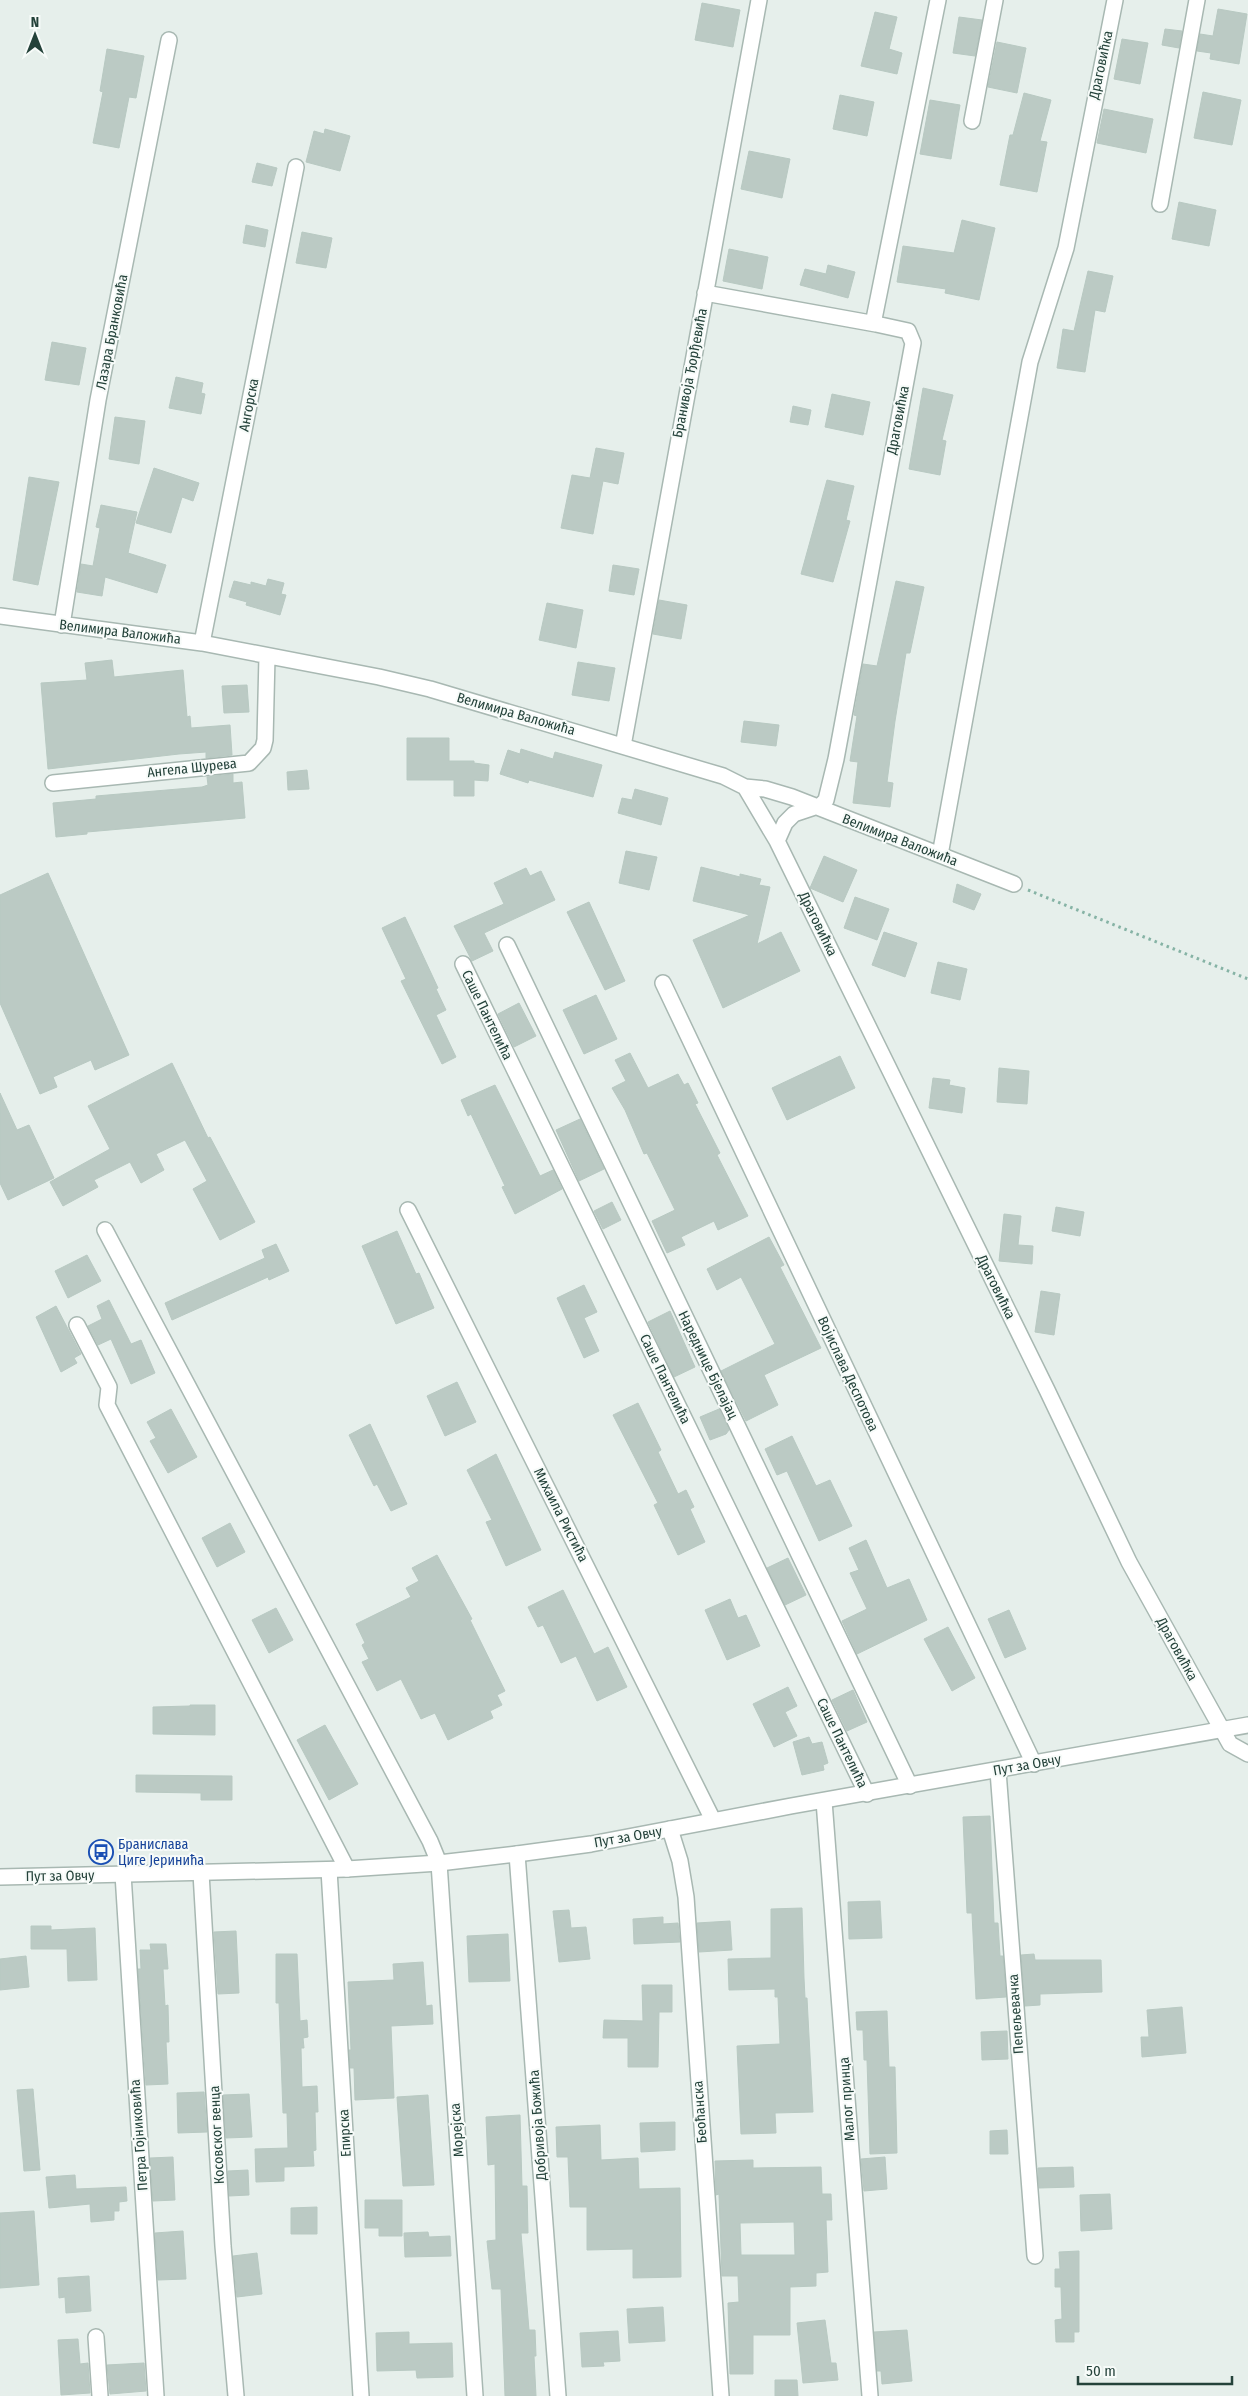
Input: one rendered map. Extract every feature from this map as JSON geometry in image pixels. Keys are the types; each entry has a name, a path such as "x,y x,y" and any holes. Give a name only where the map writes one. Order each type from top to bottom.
{"street":[{"name":"Бранивоја Ђорђевића","path":"623,746 759,0"},
{"path":"705,292 876,324 874,319 938,0"},
{"path":"972,121 995,0"},
{"name":"Драговићка","path":"940,855 1030,362 1066,248 1115,0"},
{"path":"1160,204 1197,0"},
{"name":"Лазара Бранковића","path":"62,625 98,400 170,40"},
{"name":"Ангорска","path":"202,643 296,167"},
{"name":"Драговићка","path":"777,841 785,823 802,810 821,804 826,800 831,788 913,343 908,331 876,324"},
{"name":"Велимира Валожића","path":"0,616 202,643 379,677 430,689 723,776 745,787 765,789 814,806 1014,884"},
{"name":"Ангела Шурева","path":"54,783 249,763 263,748 265,740 267,656"},
{"name":"Драговићка","path":"745,787 777,841 1047,1390 1129,1562 1230,1744 1248,1754"},
{"name":"Нареднице Бјелајац","path":"507,944 910,1786"},
{"name":"Саше Пантелића","path":"463,964 867,1794"},
{"name":"Војислава Деспотова","path":"663,983 1034,1764"},
{"name":"Михаила Ристића","path":"408,1210 713,1820"},
{"name":"Морејска","path":"105,1230 430,1841 439,1863 475,2396"},
{"path":"76,1325 109,1387 107,1405 347,1869"},
{"name":"Пут за Овчу","path":"0,1877 329,1870 439,1863 517,1854 591,1844 713,1820 998,1771 1248,1725"},
{"name":"Пепељевачка","path":"998,1771 1035,2256"},
{"name":"Малог принца","path":"824,1801 870,2396"},
{"name":"Беоћанска","path":"670,1829 680,1861 686,1897 721,2396"},
{"name":"Добривоја Божића","path":"517,1854 558,2396"},
{"name":"Епирска","path":"329,1870 360,2396"},
{"name":"Косовског венца","path":"201,1873 223,2246 236,2396"},
{"name":"Петра Гојниковића","path":"123,1874 156,2396"},
{"path":"96,2337 100,2396"}],"path":[{"path":"1014,884 1248,979"}],"building":[{"path":"702,3 740,10 733,47 695,40"},
{"path":"1218,9 1247,14 1239,64 1210,59 1211,53 1197,51 1200,34 1213,36"},
{"path":"875,12 897,17 889,49 902,53 897,74 861,66"},
{"path":"959,17 982,20 975,56 953,53"},
{"path":"1165,29 1182,31 1179,48 1162,45"},
{"path":"1122,39 1148,43 1140,84 1114,79"},
{"path":"997,42 1026,48 1017,93 988,87"},
{"path":"107,49 144,56 136,98 129,97 119,148 93,143 103,92 100,91"},
{"path":"1203,92 1241,100 1232,145 1194,138"},
{"path":"1024,93 1051,100 1040,141 1047,142 1037,192 1000,185 1010,135 1013,135"},
{"path":"840,95 874,102 867,136 833,129"},
{"path":"930,100 960,105 951,159 920,154"},
{"path":"1104,109 1153,119 1146,153 1097,143"},
{"path":"325,129 350,136 340,171 306,162 314,131 324,134"},
{"path":"749,151 790,159 782,198 741,189"},
{"path":"257,163 277,168 272,186 252,182"},
{"path":"1179,202 1216,210 1209,246 1172,239"},
{"path":"962,220 995,228 979,300 945,293 946,289 897,282 903,246 954,253"},
{"path":"246,225 268,230 265,247 243,243"},
{"path":"302,232 332,238 326,268 296,263"},
{"path":"729,249 768,257 762,289 723,281"},
{"path":"828,265 855,272 848,298 800,285 805,269 826,274"},
{"path":"1088,271 1113,276 1105,312 1095,310 1085,372 1057,368 1063,329 1074,331"},
{"path":"52,342 86,348 79,385 45,380"},
{"path":"176,377 203,383 201,393 205,394 201,414 169,408"},
{"path":"923,388 953,395 942,440 946,441 940,475 909,469"},
{"path":"832,394 870,402 863,435 825,427"},
{"path":"793,406 811,410 808,425 790,422"},
{"path":"115,417 145,421 139,464 109,459"},
{"path":"596,448 624,453 618,484 603,481 593,534 561,528 572,475 590,478"},
{"path":"154,468 199,483 193,501 182,497 171,533 136,523"},
{"path":"29,477 59,482 38,585 13,580"},
{"path":"827,480 854,486 846,520 850,521 833,582 801,574"},
{"path":"101,505 137,512 128,553 166,565 157,593 105,577 102,596 77,592 81,564 93,566 100,528 96,527"},
{"path":"613,565 639,569 634,595 609,591"},
{"path":"268,579 284,583 281,594 286,595 280,615 246,605 247,602 229,597 234,581 251,585 251,582 266,586"},
{"path":"896,581 924,587 910,653 906,653 895,721 887,782 893,783 890,807 853,803 858,762 850,761 857,716 854,715 863,664 877,666"},
{"path":"659,600 687,605 681,639 653,634"},
{"path":"547,603 583,610 576,648 539,640"},
{"path":"112,660 114,677 183,670 187,717 190,716 191,728 230,725 232,755 206,758 206,752 179,754 48,769 41,683 87,680 85,663"},
{"path":"578,662 615,668 609,701 572,695"},
{"path":"247,685 249,712 224,713 222,686"},
{"path":"744,721 779,725 776,746 741,742"},
{"path":"407,738 449,738 449,761 474,761 474,763 489,765 488,781 474,780 474,796 454,796 454,780 407,780"},
{"path":"521,749 553,759 555,752 602,765 593,797 529,780 528,783 500,774 508,750 520,754"},
{"path":"307,770 309,789 288,790 287,772"},
{"path":"233,774 233,783 242,782 245,818 87,832 87,834 56,837 53,803 96,799 96,796 202,787 208,785 207,777"},
{"path":"635,789 668,798 661,825 618,813 622,798 632,800"},
{"path":"626,851 657,857 649,890 619,883"},
{"path":"824,856 857,870 843,902 810,888"},
{"path":"701,867 740,877 740,874 761,879 759,885 770,887 757,944 781,932 800,971 723,1008 693,940 750,915 693,901"},
{"path":"526,868 530,876 541,871 555,900 484,933 493,951 472,961 454,926 504,904 494,883"},
{"path":"48,873 129,1055 95,1070 91,1060 53,1077 57,1087 40,1094 0,1003 0,895"},
{"path":"957,884 981,894 974,910 953,902"},
{"path":"855,897 889,909 877,940 844,928"},
{"path":"589,902 625,981 605,990 567,912"},
{"path":"405,917 438,988 436,989 446,1010 436,1015 456,1057 442,1064 401,981 406,979 382,928"},
{"path":"884,932 917,943 905,977 872,965"},
{"path":"938,962 967,969 960,1000 931,993"},
{"path":"596,995 617,1039 584,1054 563,1010"},
{"path":"519,1003 536,1036 514,1047 498,1014"},
{"path":"630,1053 648,1088 678,1074 684,1085 688,1083 698,1103 695,1104 720,1153 717,1155 748,1216 718,1230 714,1221 681,1237 685,1245 667,1253 652,1221 675,1210 647,1153 644,1154 625,1110 612,1088 626,1081 615,1060"},
{"path":"840,1056 855,1088 787,1120 772,1088"},
{"path":"172,1063 208,1138 210,1137 255,1222 220,1240 193,1189 207,1181 185,1140 156,1154 164,1170 141,1183 130,1162 94,1180 98,1187 63,1206 50,1182 110,1149 88,1106"},
{"path":"999,1068 1029,1071 1027,1104 997,1102"},
{"path":"933,1078 950,1080 949,1085 965,1088 962,1113 929,1108"},
{"path":"495,1085 540,1176 553,1170 562,1189 515,1214 502,1187 505,1186 471,1114 468,1116 461,1100"},
{"path":"0,1093 17,1130 29,1125 54,1178 8,1200 0,1183"},
{"path":"580,1119 604,1169 579,1181 556,1130"},
{"path":"612,1202 621,1220 603,1229 594,1211"},
{"path":"1056,1207 1084,1212 1080,1236 1052,1231"},
{"path":"1004,1214 1021,1216 1018,1245 1033,1246 1032,1264 999,1261"},
{"path":"397,1231 416,1274 419,1273 434,1308 396,1324 362,1246"},
{"path":"769,1237 784,1265 780,1267 821,1348 764,1375 778,1405 746,1421 721,1371 775,1344 741,1277 717,1290 707,1269"},
{"path":"276,1244 289,1271 269,1280 268,1277 172,1320 165,1303 265,1258 262,1250"},
{"path":"87,1255 101,1281 68,1298 55,1271"},
{"path":"584,1285 597,1312 584,1318 599,1351 584,1358 557,1298"},
{"path":"1041,1291 1060,1294 1054,1335 1035,1332"},
{"path":"109,1300 131,1344 141,1340 155,1373 131,1384 111,1339 98,1345 88,1326 102,1319 97,1306"},
{"path":"56,1306 81,1354 74,1358 77,1363 61,1372 36,1317"},
{"path":"670,1311 695,1367 674,1377 648,1322"},
{"path":"457,1382 476,1422 445,1436 427,1396"},
{"path":"638,1403 661,1450 658,1452 678,1494 686,1490 694,1507 690,1509 705,1542 678,1555 654,1505 658,1503 613,1415"},
{"path":"171,1409 197,1457 168,1473 150,1441 156,1438 147,1422"},
{"path":"719,1409 729,1430 726,1434 710,1440 700,1417"},
{"path":"370,1424 407,1504 391,1511 377,1484 374,1486 349,1435"},
{"path":"792,1436 816,1486 830,1480 852,1526 819,1541 787,1471 777,1475 765,1449"},
{"path":"496,1454 541,1550 506,1566 486,1522 492,1520 467,1470"},
{"path":"230,1523 245,1552 217,1567 202,1538"},
{"path":"866,1540 887,1588 909,1579 927,1620 857,1654 842,1621 867,1609 850,1573 859,1570 849,1548"},
{"path":"437,1555 472,1619 470,1620 505,1691 497,1695 502,1705 490,1711 493,1718 448,1740 435,1713 421,1719 401,1679 377,1691 362,1662 369,1659 362,1645 365,1643 356,1624 411,1597 406,1588 419,1581 412,1568"},
{"path":"788,1558 806,1595 785,1605 767,1568"},
{"path":"563,1590 594,1654 608,1647 627,1687 597,1701 576,1656 561,1663 543,1625 538,1627 528,1607"},
{"path":"730,1599 738,1618 746,1615 760,1646 727,1660 705,1610"},
{"path":"276,1608 293,1640 269,1653 252,1620"},
{"path":"1009,1610 1026,1649 1005,1658 988,1619"},
{"path":"948,1627 975,1678 952,1691 924,1639"},
{"path":"788,1687 797,1706 785,1712 797,1736 774,1747 753,1704"},
{"path":"853,1690 867,1722 847,1731 832,1700"},
{"path":"215,1705 215,1735 153,1734 153,1707"},
{"path":"325,1725 358,1784 329,1800 297,1740"},
{"path":"809,1737 812,1744 822,1742 828,1763 823,1765 824,1770 802,1775 793,1742"},
{"path":"136,1775 232,1776 232,1800 201,1800 201,1793 136,1792"},
{"path":"990,1816 994,1923 998,1923 1000,1956 1003,1956 1006,1997 976,1999 972,1913 967,1913 963,1817"},
{"path":"880,1901 882,1938 849,1939 848,1902"},
{"path":"802,1908 805,1998 807,1998 813,2112 775,2113 776,2133 741,2134 737,2046 780,2044 778,1997 775,1997 775,1989 729,1990 728,1959 771,1958 771,1909"},
{"path":"569,1910 571,1928 586,1927 590,1959 559,1962 553,1911"},
{"path":"663,1917 663,1924 678,1923 680,1942 634,1944 633,1919"},
{"path":"730,1921 732,1950 699,1952 697,1923"},
{"path":"31,1926 51,1926 51,1930 95,1928 97,1980 68,1981 67,1949 31,1949"},
{"path":"236,1931 239,1993 218,1994 214,1932"},
{"path":"508,1934 510,1981 469,1982 467,1936"},
{"path":"150,1944 166,1944 168,1969 163,1969 165,2006 168,2005 169,2042 166,2042 168,2084 146,2085 138,1969 141,1969 140,1950 151,1950"},
{"path":"276,1954 297,1954 300,2021 307,2020 308,2037 303,2038 304,2048 301,2048 302,2087 317,2086 318,2112 315,2112 316,2150 313,2151 314,2166 284,2167 284,2181 256,2182 255,2149 288,2148 287,2113 283,2113 279,2003 276,2003"},
{"path":"1034,1954 1035,1960 1101,1960 1102,1992 1040,1994 1040,2005 1025,2006 1021,1955"},
{"path":"26,1956 29,1987 0,1990 0,1959"},
{"path":"423,1962 426,2006 432,2005 433,2024 391,2026 394,2098 355,2100 354,2068 350,2068 348,1982 394,1980 393,1964"},
{"path":"642,1985 672,1985 672,2012 659,2012 658,2067 628,2067 628,2038 603,2038 604,2020 643,2021"},
{"path":"1182,2007 1186,2053 1142,2057 1141,2037 1149,2037 1147,2010"},
{"path":"887,2011 889,2067 895,2067 897,2153 870,2154 867,2060 864,2060 863,2030 857,2030 856,2012"},
{"path":"1007,2031 1008,2059 982,2060 981,2032"},
{"path":"33,2089 40,2170 24,2171 17,2090"},
{"path":"204,2092 207,2132 178,2133 177,2093"},
{"path":"249,2094 252,2137 226,2138 223,2095"},
{"path":"428,2095 434,2185 403,2186 397,2097"},
{"path":"520,2115 522,2186 527,2186 528,2233 521,2233 529,2330 535,2330 536,2396 505,2396 501,2289 492,2289 487,2241 496,2240 495,2164 488,2165 486,2117"},
{"path":"675,2122 675,2150 641,2152 640,2123"},
{"path":"600,2125 601,2160 638,2158 639,2189 680,2188 681,2277 633,2278 633,2249 587,2250 587,2207 570,2207 568,2157 557,2157 556,2127"},
{"path":"1007,2130 1008,2154 990,2154 990,2131"},
{"path":"173,2157 175,2200 153,2201 150,2158"},
{"path":"885,2157 887,2189 864,2191 861,2159"},
{"path":"753,2160 753,2168 821,2167 822,2194 831,2194 832,2220 826,2220 828,2272 816,2273 816,2286 790,2287 790,2335 753,2335 753,2374 730,2374 728,2303 739,2302 738,2276 722,2276 719,2194 716,2195 715,2161","holes":["794,2222 795,2255 741,2255 740,2223"]},
{"path":"1073,2167 1074,2187 1039,2188 1038,2168"},
{"path":"248,2170 249,2195 229,2196 228,2171"},
{"path":"75,2175 76,2189 126,2187 127,2201 119,2202 119,2211 114,2211 114,2220 91,2222 90,2204 49,2208 46,2177"},
{"path":"1110,2194 1112,2229 1081,2231 1080,2195"},
{"path":"365,2200 402,2200 402,2236 379,2236 379,2228 365,2228"},
{"path":"317,2207 317,2234 291,2234 291,2208"},
{"path":"34,2211 39,2285 0,2288 0,2213"},
{"path":"183,2231 186,2279 158,2280 155,2233"},
{"path":"428,2232 429,2237 450,2236 451,2256 405,2257 404,2233"},
{"path":"1079,2251 1079,2332 1074,2332 1074,2342 1056,2342 1055,2320 1062,2319 1061,2287 1055,2287 1055,2269 1060,2269 1059,2252"},
{"path":"257,2253 262,2294 237,2297 233,2256"},
{"path":"89,2276 91,2311 66,2313 65,2297 59,2298 58,2278"},
{"path":"663,2307 665,2341 629,2343 627,2309"},
{"path":"825,2320 831,2363 836,2363 838,2380 803,2383 797,2323"},
{"path":"907,2330 912,2381 882,2384 881,2371 877,2371 874,2332"},
{"path":"618,2331 620,2361 603,2362 604,2366 582,2367 580,2333"},
{"path":"409,2332 409,2344 452,2343 453,2377 417,2378 416,2370 377,2371 376,2333"},
{"path":"78,2339 80,2364 88,2363 90,2393 61,2395 58,2340"},
{"path":"144,2363 146,2391 110,2394 107,2365"},
{"path":"775,2380 797,2380 798,2396 775,2396"}],"place":[{"name":"Бранислава Циге Јеринића","path":"101,1852"}]}
